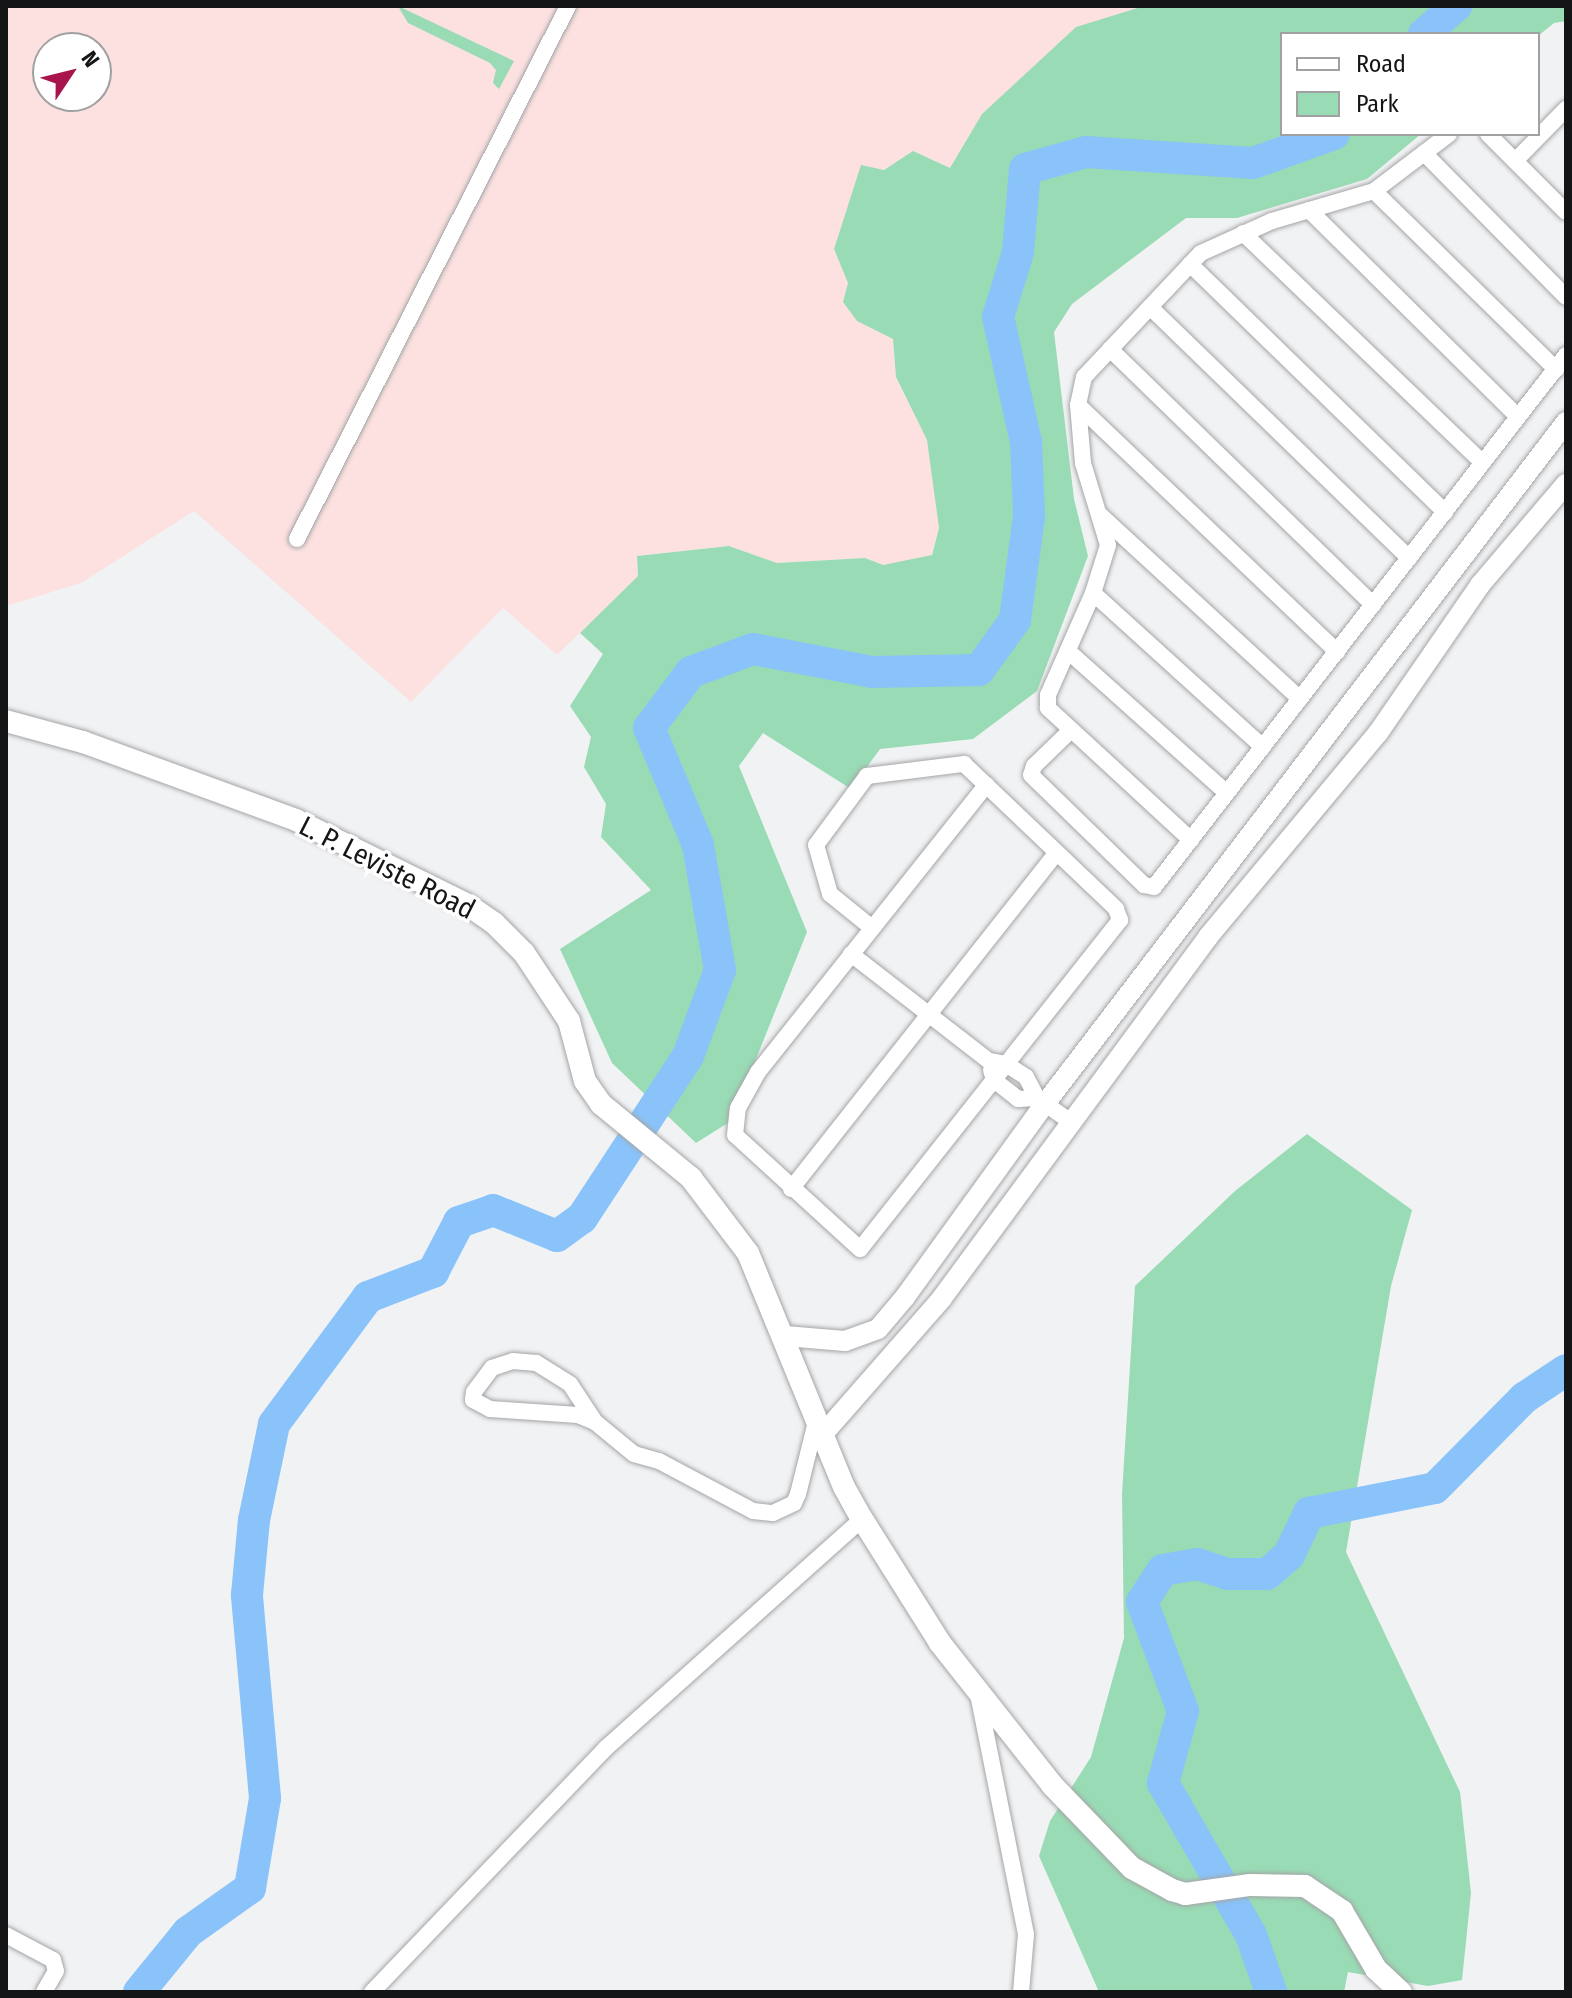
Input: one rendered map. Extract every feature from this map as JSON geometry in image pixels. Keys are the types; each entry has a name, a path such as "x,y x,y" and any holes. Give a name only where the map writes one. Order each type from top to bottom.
{"main road":[{"name":"L. P. Leviste Road","path":"6,721 83,742 296,820 468,905 494,923 540,975 569,1021 585,1081 601,1104 661,1149 718,1208 748,1253 862,1519 978,1693 1052,1785 1132,1868 1185,1894 1250,1885 1305,1886 1342,1911 1376,1969 1401,1992"}],"street":[{"path":"297,539 568,6"},
{"path":"1515,161 1563,118"},
{"path":"1191,840 1071,730 1047,701 1093,593 1108,545 1083,463 1078,405 1084,377 1201,253 1243,233 1374,191 1446,136"},
{"path":"1490,136 1566,212"},
{"path":"1424,153 1566,297"},
{"path":"1071,730 1034,766 1031,775 1144,885 1157,885 1561,362 1374,191"},
{"path":"1309,210 1518,417"},
{"path":"1243,233 1483,463"},
{"path":"1190,264 1445,512"},
{"path":"1150,307 1409,558"},
{"path":"1110,349 1373,605"},
{"path":"1078,405 1337,652"},
{"path":"785,1336 845,1341 878,1329 1041,1101 1566,422"},
{"path":"595,1422 570,1384 536,1363 513,1361 492,1368 474,1392 473,1400 490,1409 578,1415 595,1422 634,1454 659,1461 753,1511 773,1513 794,1503 821,1424 899,1349 1208,937 1378,733 1480,585 1566,484"},
{"path":"1098,513 1300,699"},
{"path":"1093,593 1263,747"},
{"path":"1068,651 1227,793"},
{"path":"872,928 830,894 816,845 867,776 964,764 1116,909 1120,920 863,1248 853,1246 735,1135 738,1108 758,1072 986,785"},
{"path":"791,1189 1056,853"},
{"path":"851,954 989,1061 1006,1064 1026,1077 1041,1101 1071,1122"},
{"path":"989,1061 994,1080 1018,1099 1041,1101"},
{"path":"878,1329 899,1349"},
{"path":"372,1992 606,1748 862,1519"},
{"path":"978,1693 1026,1934 1021,1992"},
{"path":"6,1935 53,1960 56,1971 44,1992"}],"shaded area":[{"path":"6,6 1144,6 1076,27 982,114 950,168 913,151 884,170 861,166 834,249 848,283 843,302 857,321 893,339 896,378 927,440 939,528 931,556 883,565 865,558 777,563 729,546 637,556 638,576 557,655 503,608 411,702 194,511 81,583 6,606"}],"green space":[{"path":"398,6 514,61 499,89 493,83 496,70 490,63 408,23"},
{"path":"1144,6 1566,6 1566,21 1554,23 1540,34 1280,32 1280,136 1419,136 1367,179 1237,218 1186,218 1072,304 1054,332 1074,499 1088,556 1037,691 973,739 880,749 851,789 763,733 739,766 807,932 731,1121 696,1143 612,1063 560,949 651,890 601,837 606,804 584,767 591,737 570,706 603,654 580,633 638,576 637,556 729,546 777,563 865,558 883,565 932,555 939,528 927,440 896,377 893,339 857,321 843,302 848,283 834,249 861,165 884,170 913,151 950,168 982,114 1076,27"},
{"path":"1307,1134 1412,1210 1391,1286 1346,1552 1460,1792 1471,1893 1462,1980 1428,1986 1348,1972 1344,1992 1099,1992 1039,1856 1050,1821 1091,1757 1124,1638 1122,1494 1135,1286 1235,1191"}],"waterway":[{"path":"1426,32 1456,6"},
{"path":"139,1992 188,1932 250,1888 265,1798 247,1595 254,1520 274,1424 368,1297 433,1272 459,1222 493,1210 557,1236 582,1218 688,1056 720,970 698,845 649,728 691,672 753,649 872,672 979,670 1015,620 1029,516 1026,442 998,317 1018,252 1025,169 1086,152 1253,163 1328,136"},
{"path":"1271,1992 1251,1935 1163,1783 1183,1711 1142,1602 1163,1570 1197,1564 1227,1574 1267,1574 1289,1555 1309,1513 1435,1488 1524,1398 1566,1370"}]}
